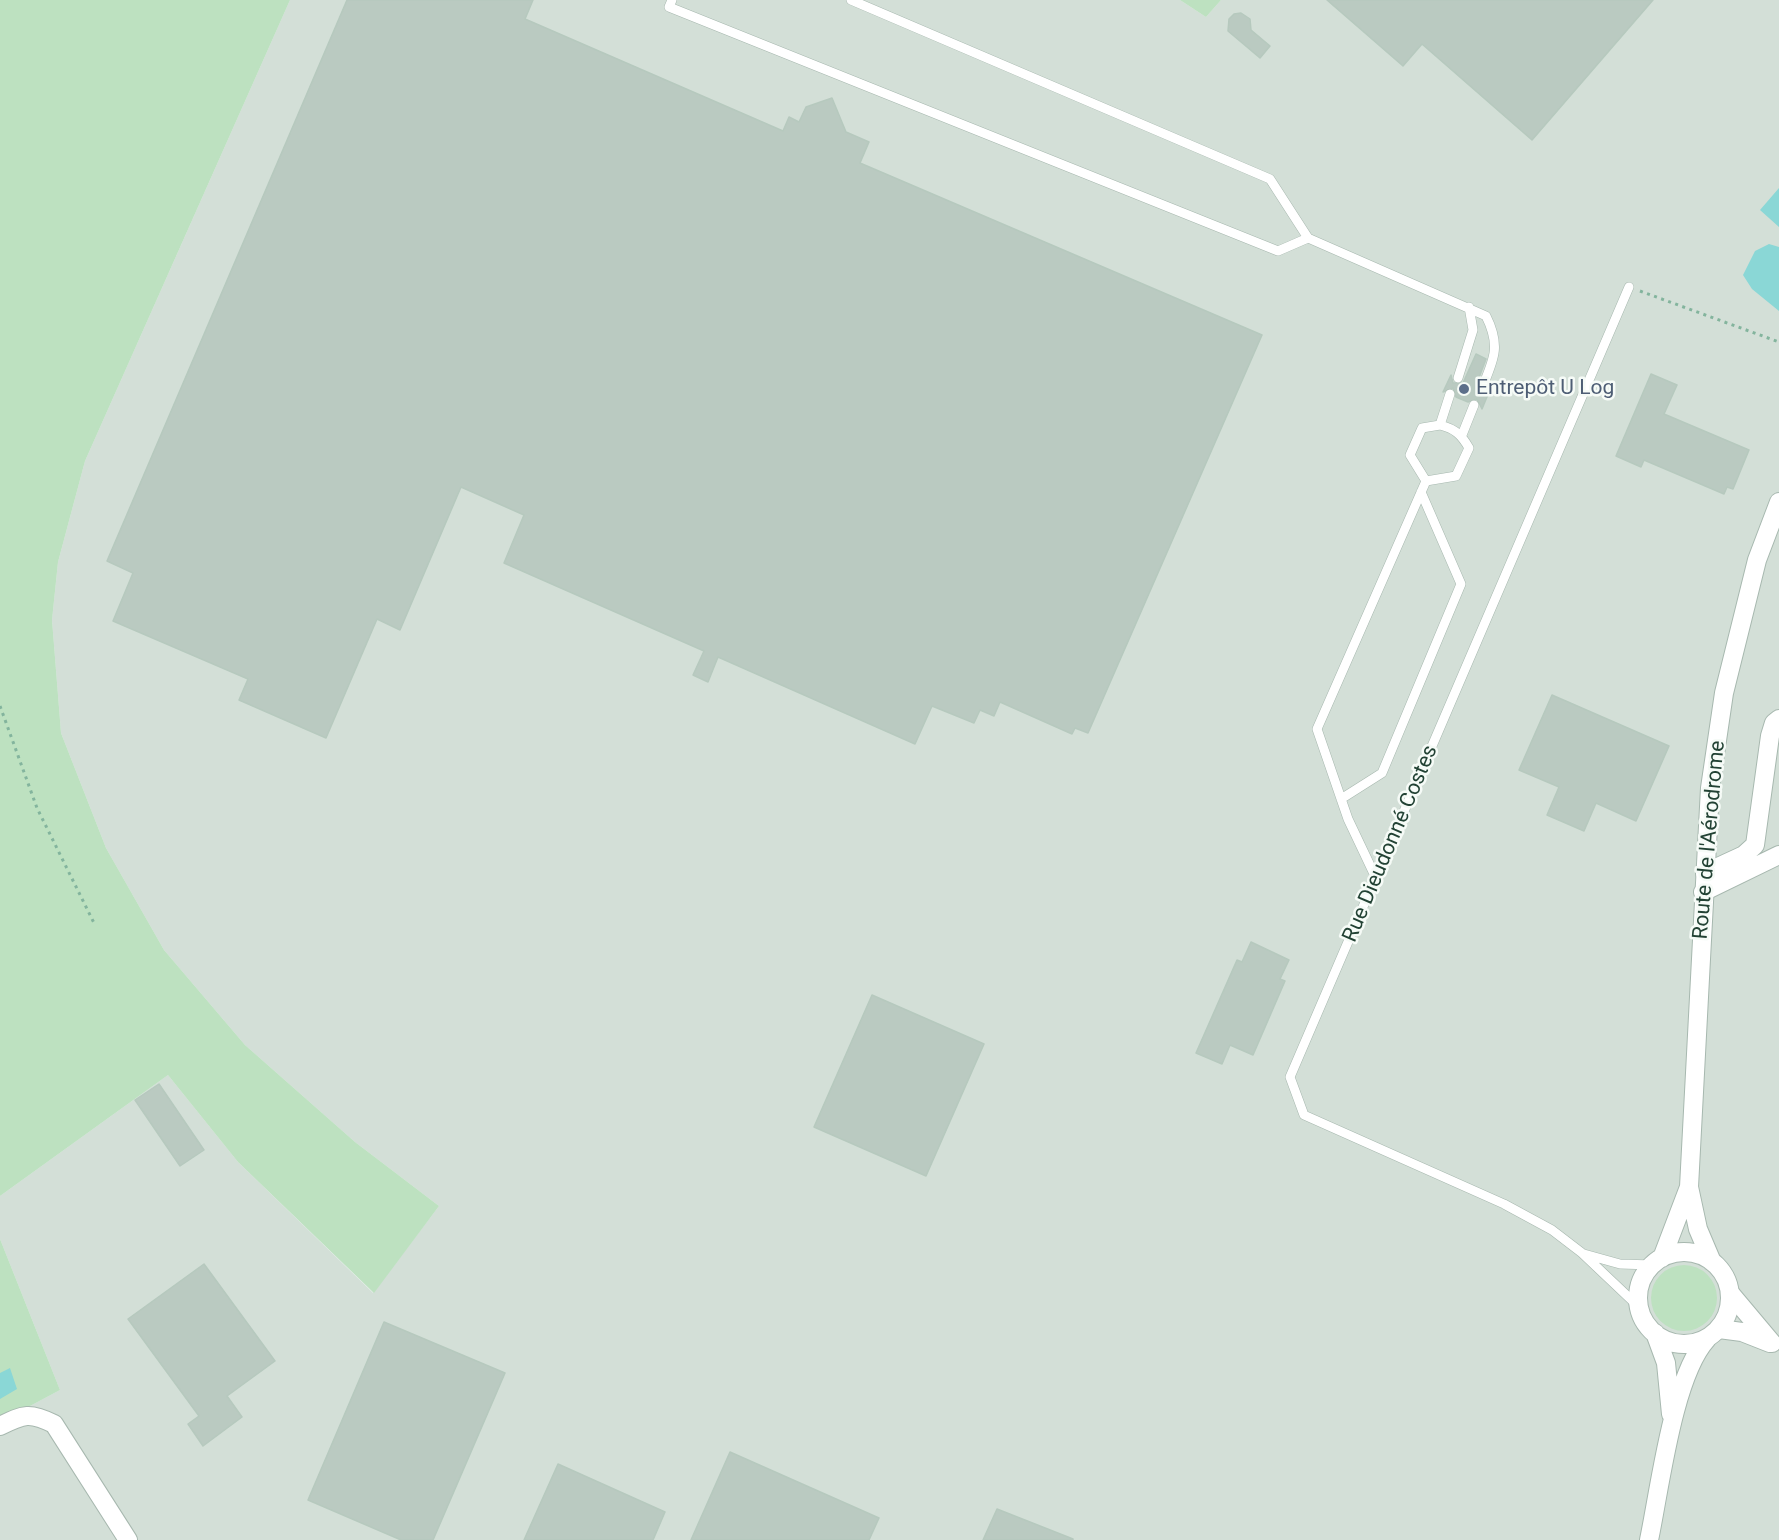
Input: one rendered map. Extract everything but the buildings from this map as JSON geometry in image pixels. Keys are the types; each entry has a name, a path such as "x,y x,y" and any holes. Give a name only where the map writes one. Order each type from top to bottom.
{"street":[{"name":"Route de l'Aérodrome","path":"1712,1262 1698,1229 1689,1187 1710,788 1724,693 1757,560 1779,502"},
{"path":"1705,873 1744,855 1755,845 1770,735 1774,723 1779,718"},
{"path":"1703,892 1779,855"},
{"name":"Route de l'Aérodrome","path":"1658,1262 1689,1187"},
{"path":"1686,1252 1702,1256 1712,1262 1725,1277 1730,1293 1776,1346 1742,1332 1713,1334 1691,1344 1664,1340 1642,1317 1638,1289 1645,1274 1658,1262 1686,1252"},
{"path":"1649,1540 1672,1418 1697,1349 1713,1334 1728,1311 1730,1293"},
{"path":"1655,1333 1666,1363 1672,1418"},
{"path":"0,1426 18,1417 35,1414 54,1424 128,1540"}],"lane":[{"path":"672,0 669,7 1278,251 1308,238"},
{"path":"851,0 1269,179 1308,238 1486,316 1496,345 1493,363 1482,388"},
{"name":"Rue Dieudonné Costes","path":"1629,287 1290,1077 1304,1115 1504,1204 1552,1230 1582,1253 1640,1307"},
{"path":"1458,378 1473,330 1469,308"},
{"path":"1440,425 1450,394"},
{"path":"1462,435 1474,405"},
{"path":"1440,425 1452,428 1462,435 1469,447 1456,476 1426,481 1410,455 1422,428 1440,425"},
{"path":"1376,878 1341,799 1317,729 1426,481"},
{"path":"1341,799 1382,773 1461,584 1421,492"},
{"name":"Rue Dieudonné Costes","path":"1582,1253 1620,1264 1658,1262"}],"path":[{"path":"1629,287 1779,342"},
{"path":"0,705 37,808 94,923"}],"shaded area":[{"path":"290,0 1180,0 1206,17 1221,0 1779,0 1779,1540 0,1540 0,1422 60,1390 0,1239 0,1196 168,1075 238,1162 373,1293 439,1206 355,1142 245,1045 164,950 106,848 61,733 52,620 58,562 85,461"}],"green space":[{"path":"0,0 290,0 85,461 58,562 52,620 61,733 106,848 164,950 245,1045 355,1142 439,1206 374,1293 238,1162 168,1075 0,1196"},
{"path":"1180,0 1221,0 1206,17"},
{"path":"0,1239 60,1390 0,1422"},
{"path":"1684,1265 1697,1267 1712,1280 1717,1298 1715,1311 1702,1326 1684,1331 1671,1329 1656,1316 1651,1298 1653,1285 1666,1270"}],"water":[{"path":"1779,188 1779,227 1760,210"},
{"path":"1769,244 1779,247 1779,311 1752,289 1743,275 1755,251"},
{"path":"10,1368 17,1389 0,1399 0,1373"}],"place":[{"name":"Entrepôt U Log","path":"1464,389"}]}
